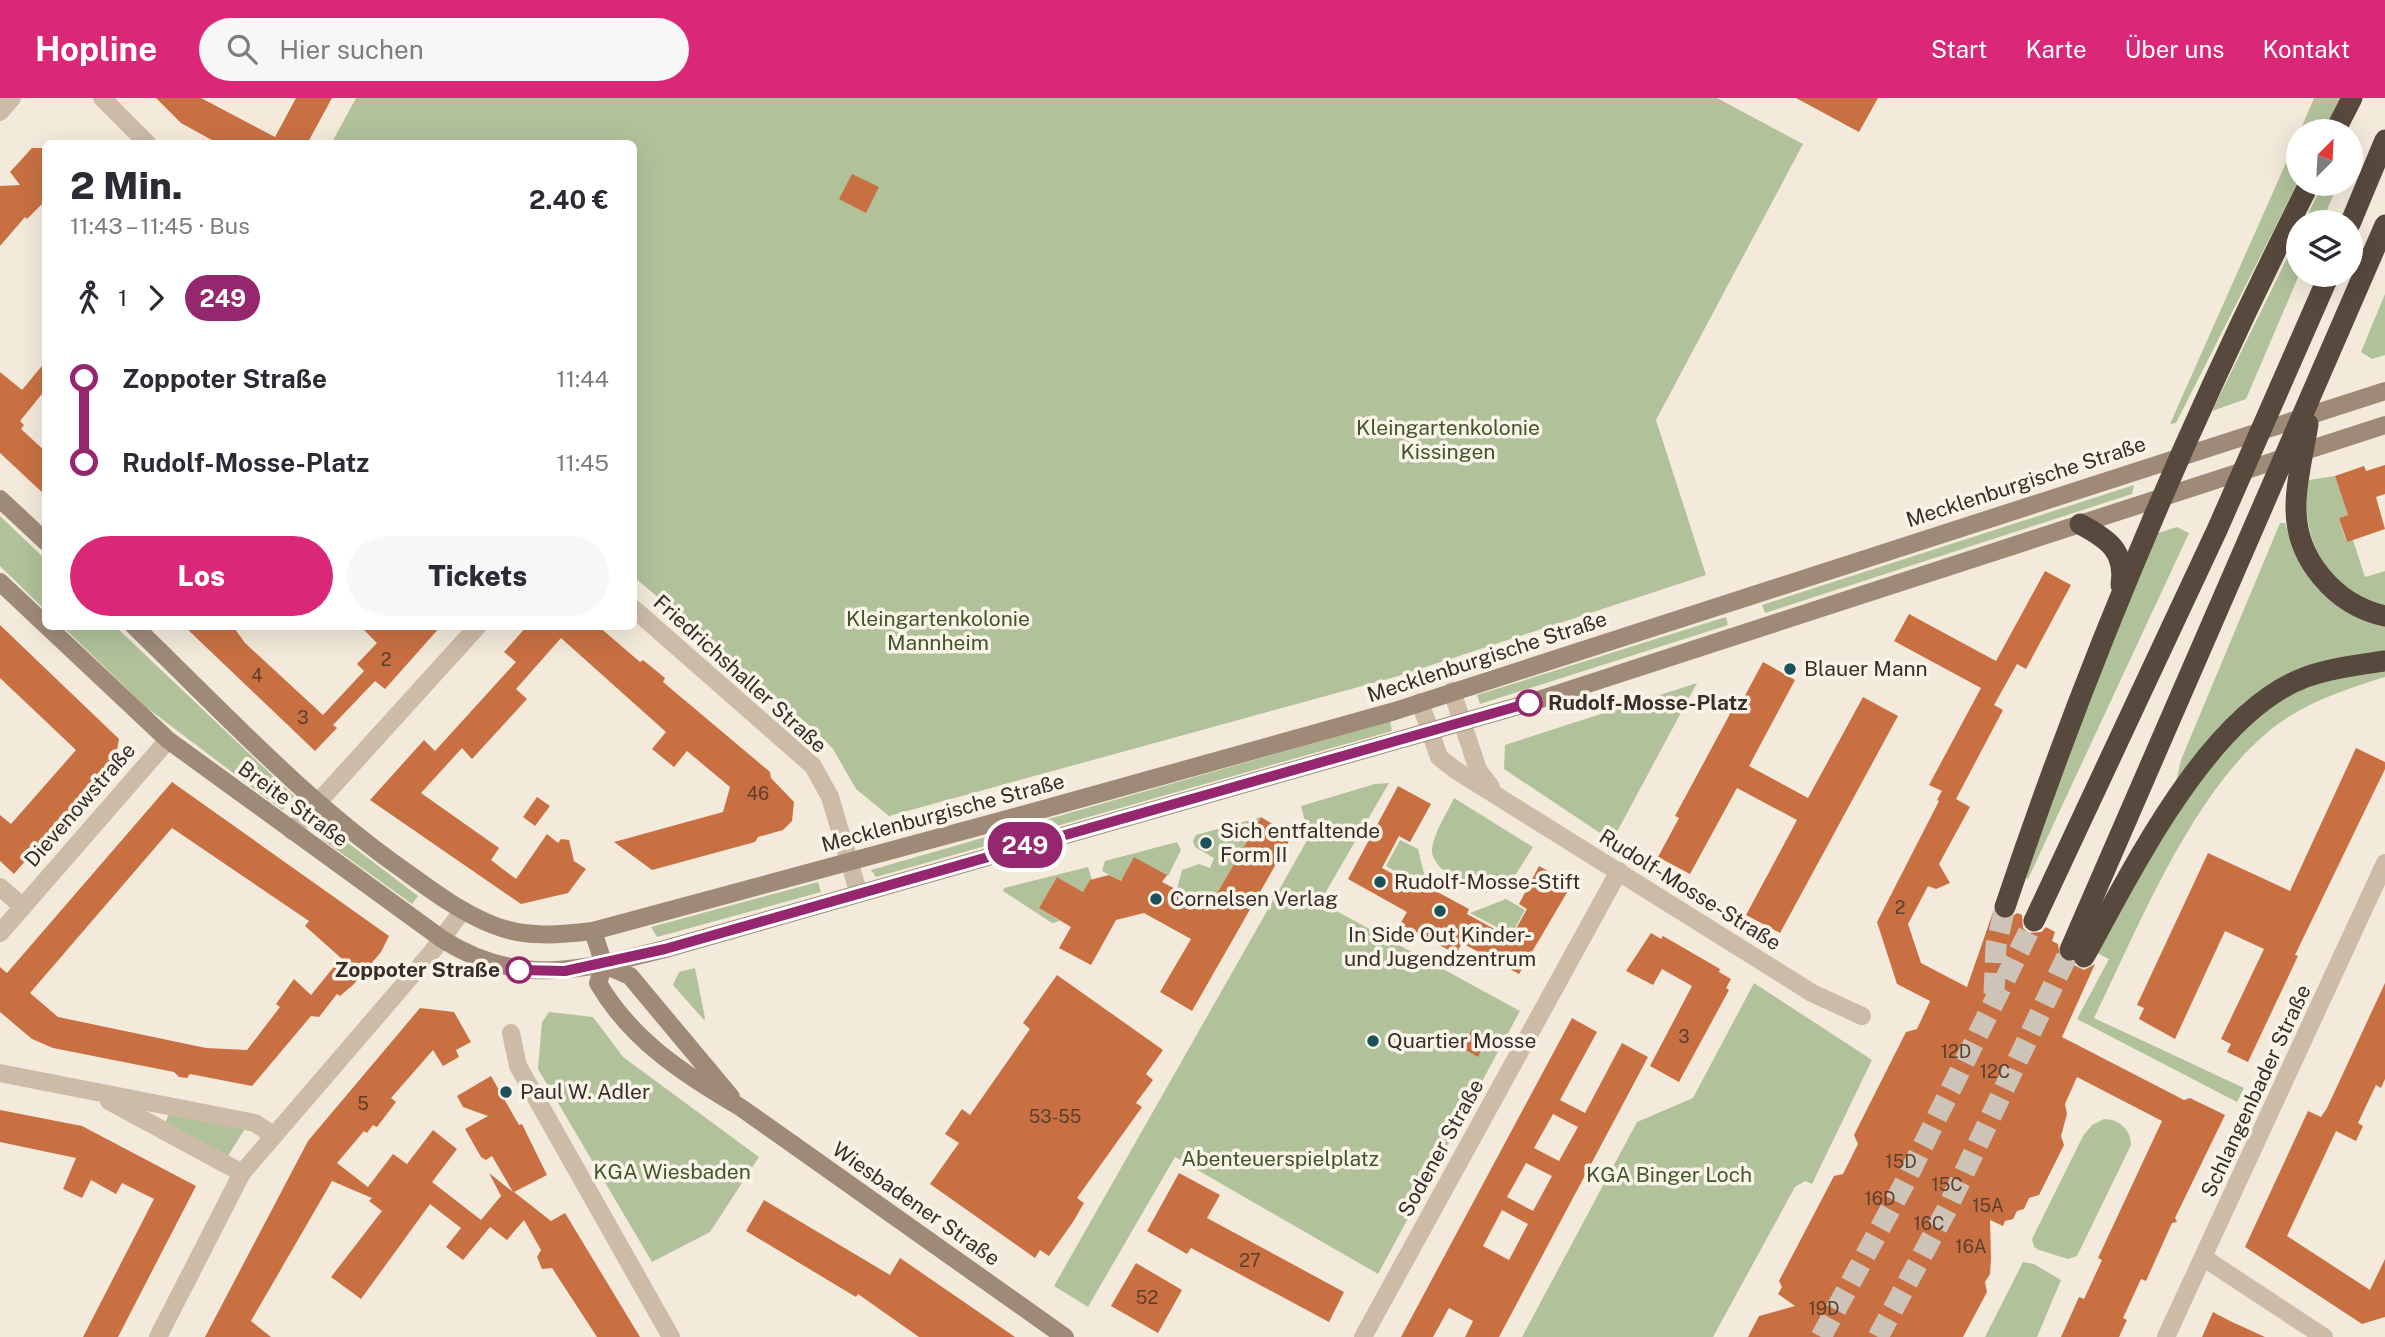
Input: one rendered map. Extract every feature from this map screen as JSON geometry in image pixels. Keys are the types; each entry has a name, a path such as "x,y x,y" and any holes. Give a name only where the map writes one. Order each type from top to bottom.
{"highway":[{"path":"2341,119 2352,98"},
{"path":"2356,210 2385,140"},
{"path":"2005,906 2064,736 2120,595 2262,278 2303,196"},
{"path":"2385,225 2077,954 2180,792 2227,735 2273,697 2305,678 2385,661"},
{"path":"2034,921 2217,530 2324,287"},
{"path":"2312,397 2296,506 2300,533 2311,564 2329,587 2357,607 2385,616"},
{"path":"2080,524 2110,541 2116,550 2123,574 2120,595"}],"main road":[{"name":"Mecklenburgische Straße","path":"593,931 850,863 1420,702 2385,391"},
{"path":"604,965 1461,722 2385,425"},
{"path":"2181,455 2192,487"},
{"path":"0,499 42,538"},
{"name":"Breite Straße","path":"0,582 42,622"},
{"name":"Breite Straße","path":"51,630 168,740 466,955 520,970 553,972 604,965"},
{"name":"Breite Straße","path":"138,630 317,804 386,858 463,910 494,925 516,931 557,935 593,931"},
{"name":"Wiesbadener Straße","path":"593,931 604,965 598,983 611,1006 684,1073 740,1107 1065,1337"},
{"name":"Wiesbadener Straße","path":"604,965 630,976 740,1107"}],"street":[{"path":"0,112 12,98"},
{"path":"102,98 144,140"},
{"name":"Friedrichshaller Straße","path":"637,612 813,766 830,797 858,891"},
{"path":"292,831 474,630"},
{"name":"Rudolf-Mosse-Straße","path":"1452,691 1478,769 1498,795"},
{"name":"Rudolf-Mosse-Straße","path":"1420,702 1438,757 1812,993 1862,1016"},
{"name":"Dievenowstraße","path":"0,933 168,740"},
{"name":"Schlangenbader Straße","path":"2166,1337 2385,863"},
{"name":"Sodener Straße","path":"1363,1337 1619,871"},
{"path":"0,887 23,906"},
{"path":"158,1337 242,1173 442,939 463,910"},
{"path":"511,1033 518,1066 671,1337"},
{"path":"0,1073 97,1094 255,1122 273,1135"},
{"path":"97,1094 242,1173"},
{"path":"2204,1258 2324,1337"}],"green space":[{"path":"356,98 1717,98 1803,144 1656,420 1706,575 1395,677 889,816 856,789 833,749 817,732 637,580 637,140 333,140"},
{"path":"2314,98 2340,98 2329,119 2305,119"},
{"path":"2286,163 2286,196 2291,196 2176,423 2170,424"},
{"path":"2317,196 2333,196 2327,210 2310,210"},
{"path":"2286,260 2286,287 2294,287 2246,399 2212,411"},
{"path":"2385,294 2385,355 2372,359 2361,352"},
{"path":"2335,476 2348,515 2339,518 2346,541 2353,540 2365,577 2385,571 2385,606 2365,599 2347,588 2321,559 2313,541 2308,522 2309,480"},
{"path":"2134,485 2132,494 1765,613 1762,605"},
{"path":"0,516 42,556 42,607 0,566"},
{"path":"2280,523 2285,523 2300,562 2319,590 2347,611 2385,626 2385,653 2314,670 2176,782 2181,760"},
{"path":"2177,527 2189,533 2028,879 2026,878 2042,820 2155,534"},
{"path":"1726,617 1728,625 1480,704 1477,695"},
{"path":"66,630 119,630 294,796 282,810 146,707"},
{"path":"2385,666 2385,677 2310,705 2282,721 2241,758 2191,826 2148,905 2094,1018 2244,1088 2237,1102 2077,1019 2109,959 2097,953 2124,901 2191,793 2244,726 2297,689"},
{"path":"1697,683 1612,841 1504,769 1505,745"},
{"path":"1390,721 1392,731 876,877 871,870"},
{"name":"Abenteuerspielplatz","path":"1389,783 1320,902 1520,1011 1378,1274 1175,1157 1088,1307 1054,1286 1309,837 1301,806 1375,784"},
{"path":"1454,798 1533,847 1512,880 1494,892 1466,886 1446,873 1433,857 1435,836"},
{"path":"1261,817 1215,897 1199,901 1177,889 1182,870 1199,864 1210,868 1214,858 1195,847 1193,841 1196,835"},
{"path":"331,830 418,896 412,904 323,840"},
{"path":"1400,840 1418,849 1428,890 1386,866"},
{"path":"1177,842 1181,850 1168,876 1135,858 1121,881 1102,871 1105,861"},
{"path":"1088,867 1092,880 1083,892 1057,877 1039,908 1060,921 1052,923 1003,891 1004,888"},
{"path":"818,882 821,892 657,937 651,927"},
{"path":"1506,899 1525,910 1511,935 1470,913"},
{"path":"695,968 704,1020 673,985 679,972"},
{"name":"KGA Binger Loch","path":"1754,983 1872,1060 1812,1184 1805,1181 1795,1187 1713,1337 1522,1337 1637,1122 1693,1098"},
{"name":"KGA Wiesbaden","path":"549,1012 593,1017 623,1057 759,1157 710,1232 652,1262 538,1069 542,1022"},
{"path":"170,1111 246,1127 226,1159 164,1126"},
{"path":"2104,1119 2123,1126 2131,1145 2077,1256 2068,1259 2039,1250 2034,1247 2032,1239 2083,1136 2092,1125"},
{"path":"2023,1262 2034,1264 2061,1280 2037,1337 1985,1337"}],"building":[{"path":"156,98 201,98 275,137 296,98 332,98 309,140 212,140 181,123"},
{"path":"1796,98 1878,98 1859,132"},
{"path":"32,148 42,148 42,204 27,219 25,217 0,246 0,186 20,185 10,172"},
{"path":"852,174 879,187 866,213 839,199"},
{"path":"42,366 42,394 20,421 24,425 21,429 42,448 42,492 0,453 0,372 22,390"},
{"path":"2385,465 2385,494 2376,497 2385,529 2347,542 2339,518 2348,515 2335,476 2364,466 2366,471"},
{"path":"2045,571 2071,585 2026,669 2017,664 1994,705 2003,710 1956,799 1970,807 1939,864 1950,883 1936,889 1928,886 1908,924 1921,963 1967,987 1993,912 2001,920 2008,920 2017,913 2022,915 2023,928 2029,933 2041,932 2046,927 2055,932 2052,941 2058,944 2060,958 2084,970 2095,964 2062,1037 2184,1100 2190,1098 2225,1115 2175,1218 2177,1222 2172,1223 2146,1281 2141,1279 2123,1318 2127,1320 2119,1337 2061,1337 2079,1297 2084,1299 2102,1260 2098,1258 2162,1121 2077,1077 2065,1104 2067,1114 2061,1136 2064,1145 2039,1195 2029,1198 2024,1209 2017,1211 2013,1219 2005,1221 2003,1226 1990,1220 1991,1259 1990,1274 1985,1282 1987,1292 1963,1337 1748,1337 1759,1316 1795,1306 1778,1294 1782,1287 1779,1281 1834,1176 1843,1174 1858,1144 1854,1135 1906,1032 1917,1029 1930,1001 1897,984 1877,922 1939,801 1937,800 1942,791 1929,785 1981,688 1894,641 1909,614 1996,661"},
{"path":"0,625 119,739 116,755 14,874 0,861 0,815 11,824 76,750 0,678"},
{"path":"188,630 236,630 245,643 323,715 364,671 357,664 377,643 364,630 437,630 385,689 375,681 333,725 337,728 315,751"},
{"path":"523,630 603,630 640,662 643,660 665,678 663,682 770,772 771,778 794,802 792,821 783,830 758,837 755,842 652,870 614,842 723,812 730,787 687,751 674,767 652,749 666,732 561,638 516,689 527,699 472,759 462,748 421,793 499,848 491,860 516,879 547,834 558,843 561,839 569,840 574,861 586,869 568,893 521,904 370,800 424,740 435,751 516,662 504,652"},
{"path":"1763,662 1795,680 1749,766 1808,798 1863,697 1898,716 1780,933 1746,915 1797,820 1737,788 1690,874 1658,857 1679,818 1675,816 1738,699 1742,701"},
{"path":"2356,748 2385,762 2385,769 2295,955 2298,956 2248,1062 2227,1052 2231,1044 2221,1039 2264,949 2225,931 2175,1039 2139,1019 2144,1008 2137,1005 2208,853 2290,891"},
{"path":"172,782 389,936 381,952 353,985 340,996 337,994 319,1017 311,1016 252,1086 190,1074 187,1078 179,1077 174,1072 53,1048 32,1039 0,1012 0,967 7,973","holes":["172,828 309,921 305,926 341,958 311,995 294,979 276,1004 280,1007 247,1050 206,1048 58,1017 30,993"]},
{"name":"Rudolf-Mosse-Stift","path":"1398,786 1431,804 1410,842 1399,836 1382,868 1428,893 1430,888 1469,909 1467,914 1511,938 1527,909 1519,904 1539,866 1572,884 1519,974 1462,943 1456,954 1400,924 1407,912 1348,879"},
{"path":"537,797 550,806 535,826 523,817"},
{"path":"1261,817 1292,836 1192,1011 1160,992 1191,939 1144,913 1116,920 1091,965 1059,948 1071,927 1039,908 1057,877 1083,892 1090,880 1109,875 1121,881 1134,857 1167,875 1162,882 1199,901 1215,897"},
{"path":"1651,933 1661,939 1663,936 1720,969 1719,972 1731,979 1726,988 1729,990 1679,1082 1650,1066 1692,986 1662,969 1653,985 1626,971"},
{"path":"1057,975 1163,1050 1146,1074 1153,1080 1136,1103 1142,1107 1077,1198 1084,1203 1073,1222 1049,1256 1040,1250 1035,1258 930,1184 959,1143 945,1134 962,1109 970,1115 1030,1029 1023,1023"},
{"path":"2385,983 2385,1079 2381,1088 2376,1085 2358,1123 2363,1126 2356,1141 2336,1131 2287,1236 2370,1290 2385,1259 2385,1317 2362,1324 2245,1247 2308,1111 2321,1117 2327,1108"},
{"path":"420,1008 454,1012 471,1042 456,1050 459,1057 443,1066 433,1050 391,1098 396,1102 377,1127 373,1125 367,1133 364,1131 337,1163 368,1187 393,1154 407,1164 433,1130 457,1149 432,1182 481,1220 501,1196 489,1173 513,1192 492,1156 486,1160 481,1157 465,1129 488,1116 463,1107 457,1096 491,1076 519,1125 522,1124 547,1175 514,1192 551,1221 565,1213 640,1337 597,1337 552,1268 542,1269 537,1257 541,1250 524,1220 507,1240 490,1227 463,1260 446,1247 461,1228 430,1204 361,1299 331,1277 382,1211 369,1201 372,1198 332,1181 251,1321 271,1337 205,1337 308,1141"},
{"path":"1572,1018 1597,1032 1560,1100 1585,1113 1622,1043 1648,1057 1499,1337 1465,1337 1473,1321 1449,1308 1433,1337 1401,1337","holes":["1553,1114 1578,1127 1559,1161 1534,1148","1526,1163 1552,1176 1533,1211 1507,1197","1502,1210 1528,1224 1509,1260 1483,1246"]},
{"path":"1472,1029 1488,1037 1478,1057 1462,1048"},
{"path":"0,1110 82,1126 196,1186 118,1337 83,1337 154,1199 122,1183 116,1194 91,1180 82,1198 63,1189 76,1158 0,1142"},
{"path":"1179,1173 1220,1195 1207,1218 1344,1292 1329,1322 1191,1248 1187,1254 1147,1231"},
{"path":"764,1200 890,1275 900,1258 1015,1337 919,1337 858,1294 856,1297 746,1231"},
{"path":"1136,1263 1182,1290 1158,1333 1111,1306"},
{"path":"2213,1312 2230,1321 2265,1337 2202,1337"}],"tunnel":[{"path":"1994,994 1996,946 2005,907"},
{"path":"1821,1337 1903,1186 2034,921"},
{"path":"1878,1337 1947,1209 2070,950"}],"bus line":[{"name":"249","path":"519,970 565,971 604,965 665,949 858,891 1529,703"}],"place":[{"name":"Blauer Mann","path":"1790,669"},
{"name":"Rudolf-Mosse-Platz","path":"1529,703"},
{"name":"Sich entfaltende Form II","path":"1206,843"},
{"name":"Rudolf-Mosse-Stift","path":"1380,882"},
{"name":"Cornelsen Verlag","path":"1156,899"},
{"name":"In Side Out Kinder- und Jugendzentrum","path":"1440,911"},
{"name":"Zoppoter Straße","path":"519,970"},
{"name":"Quartier Mosse","path":"1373,1041"},
{"name":"Paul W. Adler","path":"506,1092"}],"park label":[{"name":"Kleingartenkolonie Kissingen","path":"1448,440"},
{"name":"Kleingartenkolonie Mannheim","path":"938,631"}]}
